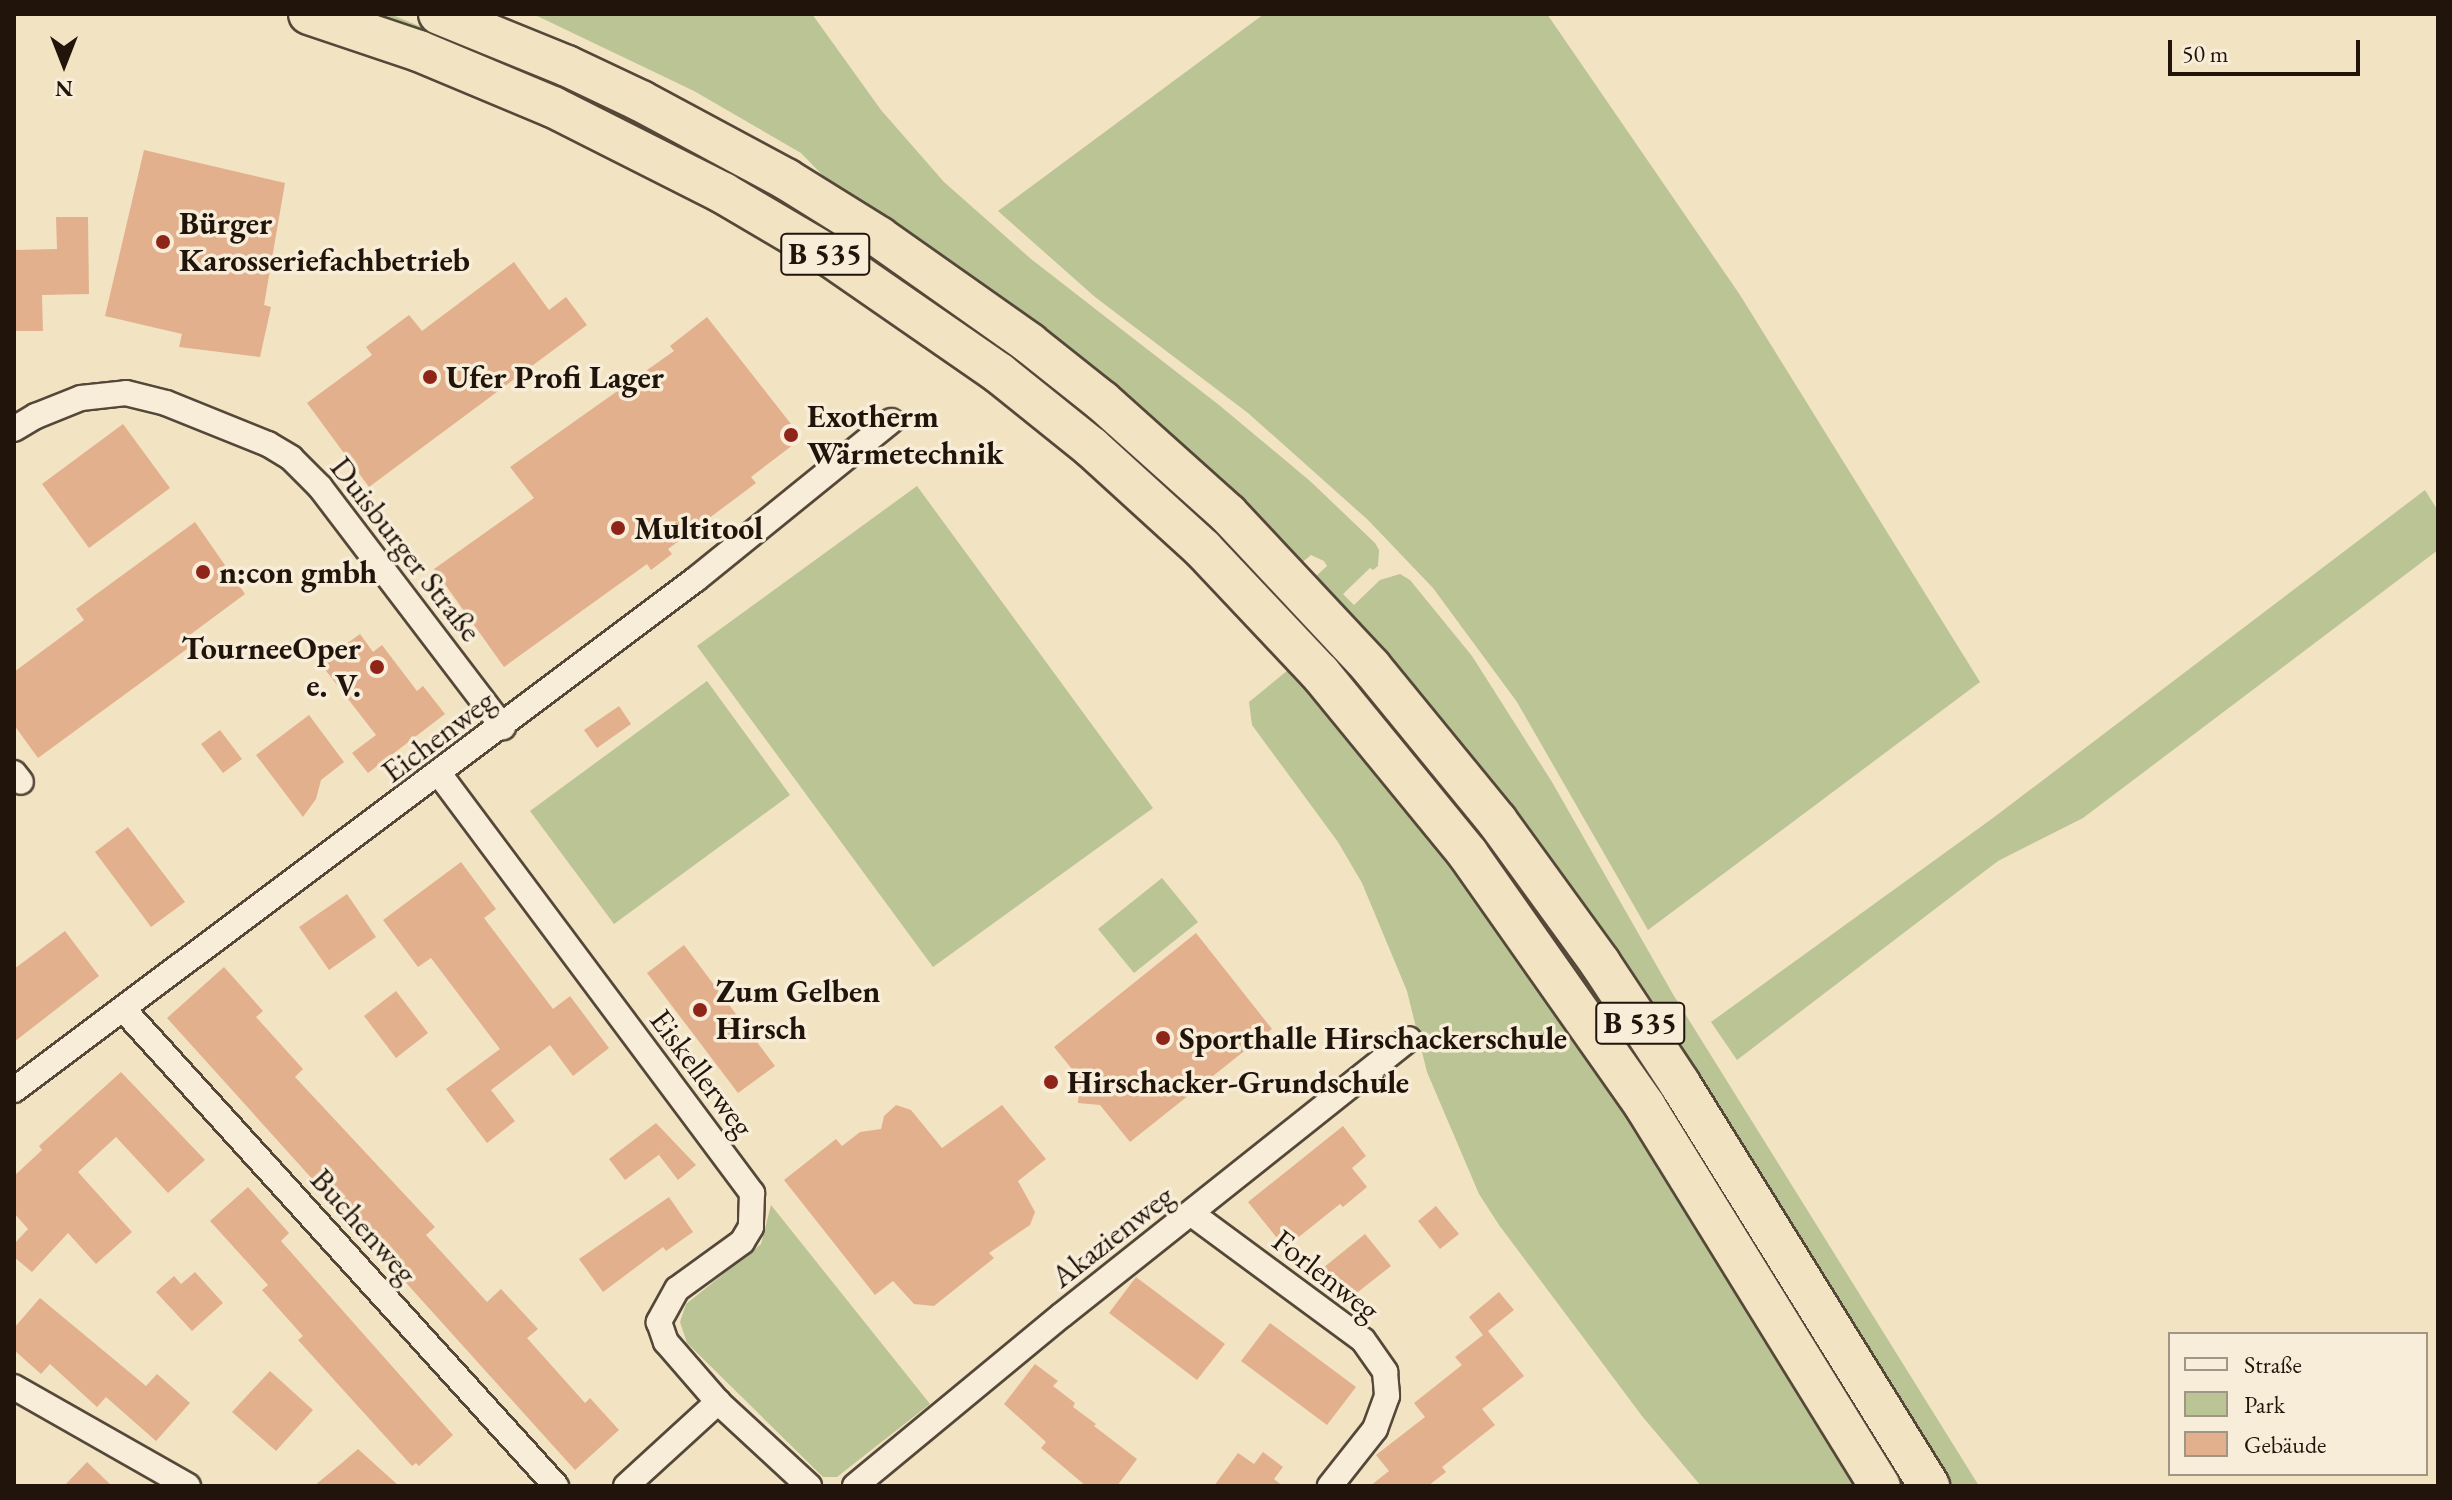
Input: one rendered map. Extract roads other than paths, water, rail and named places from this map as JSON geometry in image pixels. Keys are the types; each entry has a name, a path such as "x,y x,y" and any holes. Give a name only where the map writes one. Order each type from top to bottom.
{"highway":[{"name":"B 535","path":"309,14 419,51 553,107 723,193 830,256 999,373 1091,447 1203,549 1320,673 1468,854 1645,1106 1880,1486"},
{"name":"B 535","path":"439,14 567,66 641,101 786,179 879,237 1041,352 1102,401 1228,514 1371,667 1507,834 1600,963 1688,1096 1929,1486"}],"street":[{"name":"Duisburger Straße","path":"14,429 36,416 81,398 126,393 166,403 268,444 291,458 320,487 503,727"},
{"name":"Eichenweg","path":"14,1090 503,727 696,579 891,421"},
{"name":"Eiskellerweg","path":"440,775 752,1193 751,1227 742,1242 677,1289 666,1304 659,1322 666,1342 718,1402 809,1486"},
{"name":"Buchenweg","path":"124,1010 556,1486"},
{"name":"Akazienweg","path":"855,1486 1062,1315 1409,1039"},
{"name":"Forlenweg","path":"1192,1214 1363,1340 1385,1372 1387,1396 1375,1429 1330,1486"},
{"path":"14,1387 188,1486"},
{"path":"626,1486 718,1402"}],"place":[{"name":"Bürger Karosseriefachbetrieb","path":"163,242"},
{"name":"Ufer Profi Lager","path":"430,377"},
{"name":"Exotherm Wärmetechnik","path":"791,435"},
{"name":"Multitool","path":"618,528"},
{"name":"n:con gmbh","path":"203,572"},
{"name":"TourneeOper e. V.","path":"377,667"},
{"name":"Zum Gelben Hirsch","path":"700,1010"},
{"name":"Sporthalle Hirschackerschule","path":"1163,1038"},
{"name":"Hirschacker-Grundschule","path":"1051,1082"}]}
